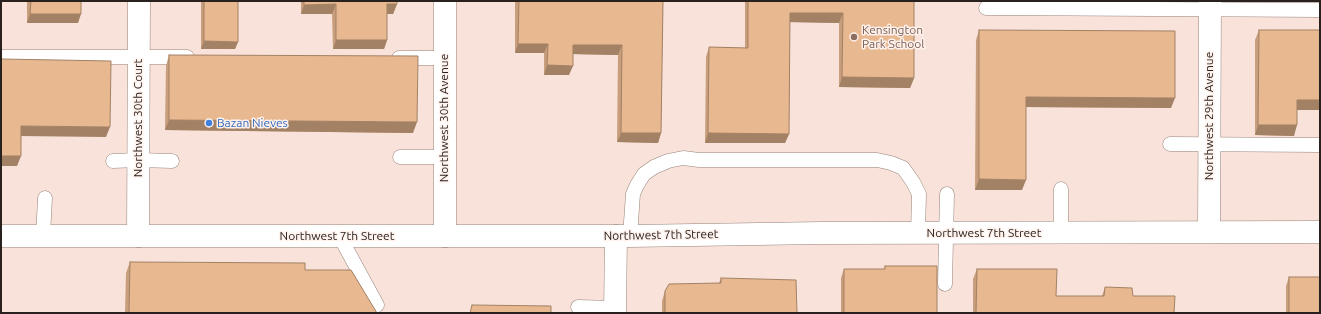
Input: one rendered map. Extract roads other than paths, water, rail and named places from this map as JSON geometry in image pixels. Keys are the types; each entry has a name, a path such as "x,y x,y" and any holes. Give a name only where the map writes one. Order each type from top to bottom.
{"main road":[{"name":"Northwest 30th Court","path":"138,236 139,1"},
{"name":"Northwest 30th Avenue","path":"444,1 445,236"},
{"name":"Northwest 29th Avenue","path":"1209,232 1210,5"},
{"name":"Northwest 7th Street","path":"1,236 340,237 623,236 822,233 946,234 1061,232 1320,232"},
{"path":"615,310 623,236"}],"lane":[{"path":"986,8 1210,5 1320,10"},
{"path":"1,57 203,57"},
{"path":"389,58 444,58"},
{"path":"1170,144 1320,145"},
{"path":"400,157 445,157"},
{"path":"623,236 633,194 644,174 654,167 668,161 683,158 699,160 877,160 891,163 903,168 919,194 918,233"},
{"path":"113,161 172,161"},
{"path":"1061,189 1061,232"},
{"path":"945,284 947,194"},
{"path":"43,236 45,198"},
{"path":"340,237 377,305"},
{"path":"578,307 615,310"}],"place":[{"name":"Kensington Park School","path":"854,37"},
{"name":"Bazan Nieves","path":"209,123"}]}
